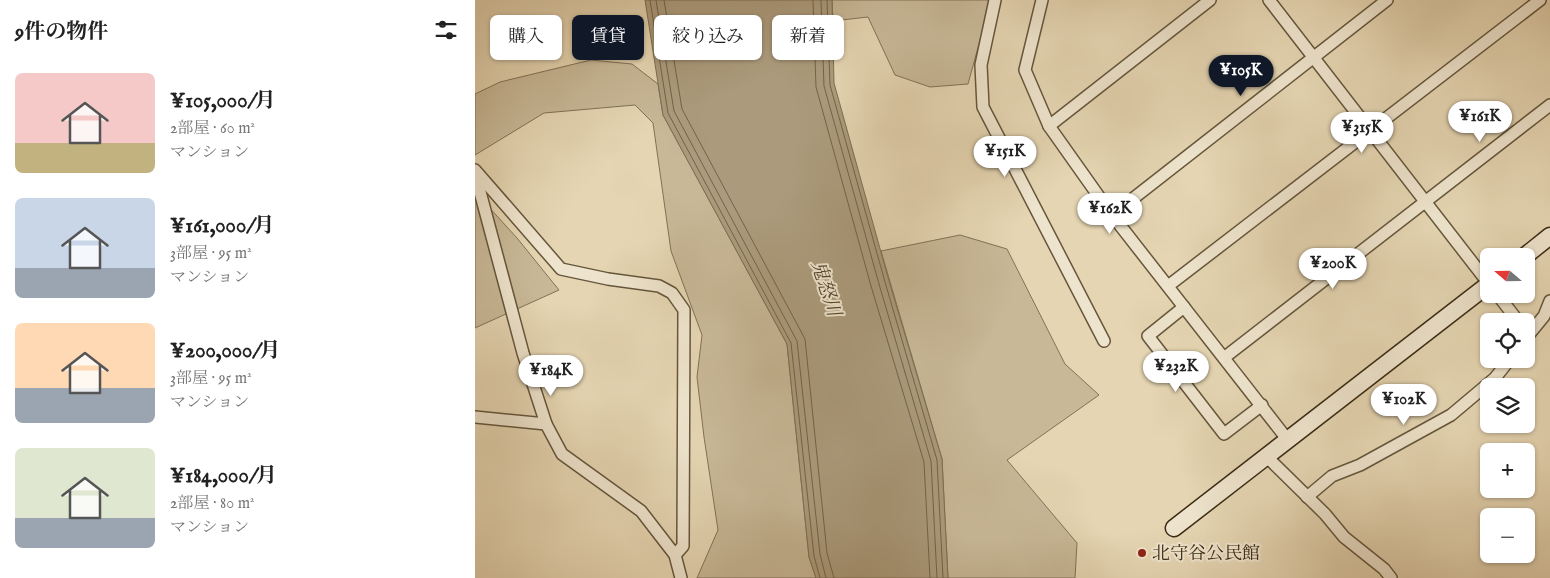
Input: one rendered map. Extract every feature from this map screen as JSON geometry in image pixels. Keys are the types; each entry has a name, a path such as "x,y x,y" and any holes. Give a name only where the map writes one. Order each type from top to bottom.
{"street":[{"path":"995,0 981,65 983,107 1105,341"},
{"path":"1042,0 1025,70 1049,126 1111,215 1225,357 1287,439"},
{"path":"1049,126 1210,0"},
{"path":"1269,0 1480,272"},
{"path":"1111,215 1387,0"},
{"path":"1168,286 1540,0"},
{"path":"1225,357 1550,105"},
{"path":"475,172 523,353 546,424 562,454 641,511 675,555 681,578"},
{"path":"475,172 561,269 608,279 659,286 672,293 684,310 683,546 675,555"},
{"path":"1535,248 1550,236"},
{"path":"1174,528 1480,291"},
{"path":"1535,326 1544,316 1550,301"},
{"path":"1504,303 1512,313"},
{"path":"1184,307 1148,336 1224,434 1261,405"},
{"path":"1307,497 1332,476 1360,465 1451,415 1495,378 1503,368"},
{"path":"475,418 546,424"},
{"path":"1266,456 1325,514 1344,537 1384,569 1391,578"}],"shaded area":[{"path":"832,0 991,0 968,84 930,87 895,75 868,17 844,20 844,15 833,15"},
{"path":"591,60 632,64 658,84 663,115 787,344 809,557 816,578 697,578 718,530 697,377 702,335 671,251 653,123 635,105 544,113 475,155 475,94 500,82"},
{"path":"475,192 517,238 559,290 475,328"},
{"path":"960,235 1007,249 1065,364 1099,395 1007,460 1077,543 1075,578 948,578 942,459 881,251"}],"water":[{"name":"鬼怒川","path":"645,0 832,0 832,15 772,15 772,60 833,60 834,83 889,281 942,459 948,578 816,578 809,557 787,344 663,115 654,60 762,60 762,15 654,15 654,58"}],"place":[{"name":"北守谷公民館","path":"1142,553"}]}
